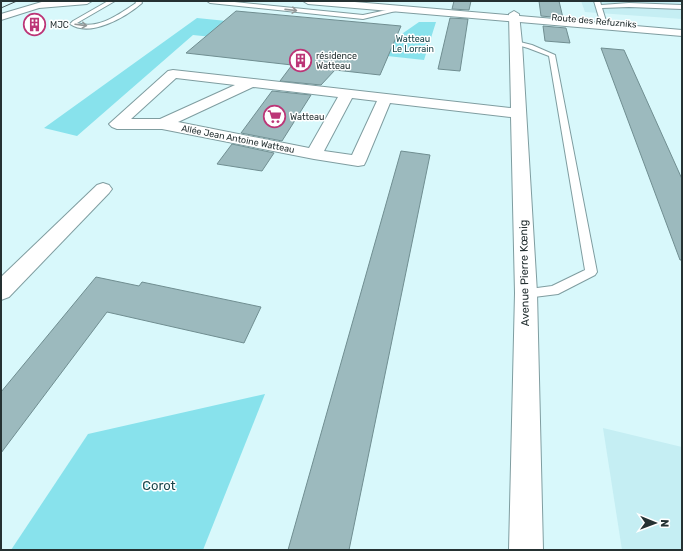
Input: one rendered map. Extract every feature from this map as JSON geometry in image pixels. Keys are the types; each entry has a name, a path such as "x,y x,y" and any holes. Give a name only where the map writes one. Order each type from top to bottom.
{"street":[{"path":"3,16 32,1"},
{"path":"3,16 53,2 88,1"},
{"path":"308,1 401,9 509,14"},
{"path":"358,1 509,14"},
{"name":"Route des Refuzniks","path":"509,14 682,28"},
{"name":"Route des Refuzniks","path":"509,14 682,33"},
{"name":"Avenue Pierre Kœnig","path":"509,14 516,43 526,293 526,550"},
{"name":"Allée Jean Antoine Watteau","path":"386,98 358,161 314,154 162,124 117,124 173,74 518,112"},
{"name":"Allée Jean Antoine Watteau","path":"162,124 251,83"},
{"path":"314,154 347,94"},
{"path":"1,291 103,189"}],"lane":[{"path":"112,1 74,22 73,24 82,26 102,25 139,3 138,1"},
{"path":"210,1 363,17 401,9"},
{"path":"603,22 598,4 682,7"},
{"path":"516,43 530,46 552,55 590,272 554,291 526,293"}],"shaded area":[{"path":"581,1 682,1 682,19 585,12"},
{"path":"603,428 682,447 682,550 622,550"}],"green space":[{"name":"Watteau Le Lorrain","path":"197,18 396,38 419,22 436,22 424,60 193,35 77,136 44,128"},
{"name":"Corot","path":"265,394 203,550 11,550 88,434"}],"building":[{"path":"454,1 471,1 469,10 452,9"},
{"path":"539,1 559,1 563,18 541,16"},
{"path":"236,11 401,26 380,75 335,70 321,85 280,81 292,65 186,53"},
{"path":"450,18 468,19 460,71 438,69"},
{"path":"543,26 566,28 570,43 545,41"},
{"path":"601,48 624,50 682,179 682,260 680,260"},
{"name":"Watteau","path":"272,91 311,95 282,141 241,133"},
{"path":"232,144 274,153 262,171 217,164"},
{"path":"401,151 430,155 349,550 288,550"},
{"path":"96,277 139,286 142,282 261,307 244,343 107,312 1,453 1,392"}],"tram line":[{"path":"1,8 17,1"}],"place":[{"name":"MJC","path":"34,25"},
{"name":"résidence Watteau","path":"301,61"},
{"name":"Watteau","path":"275,117"}]}
